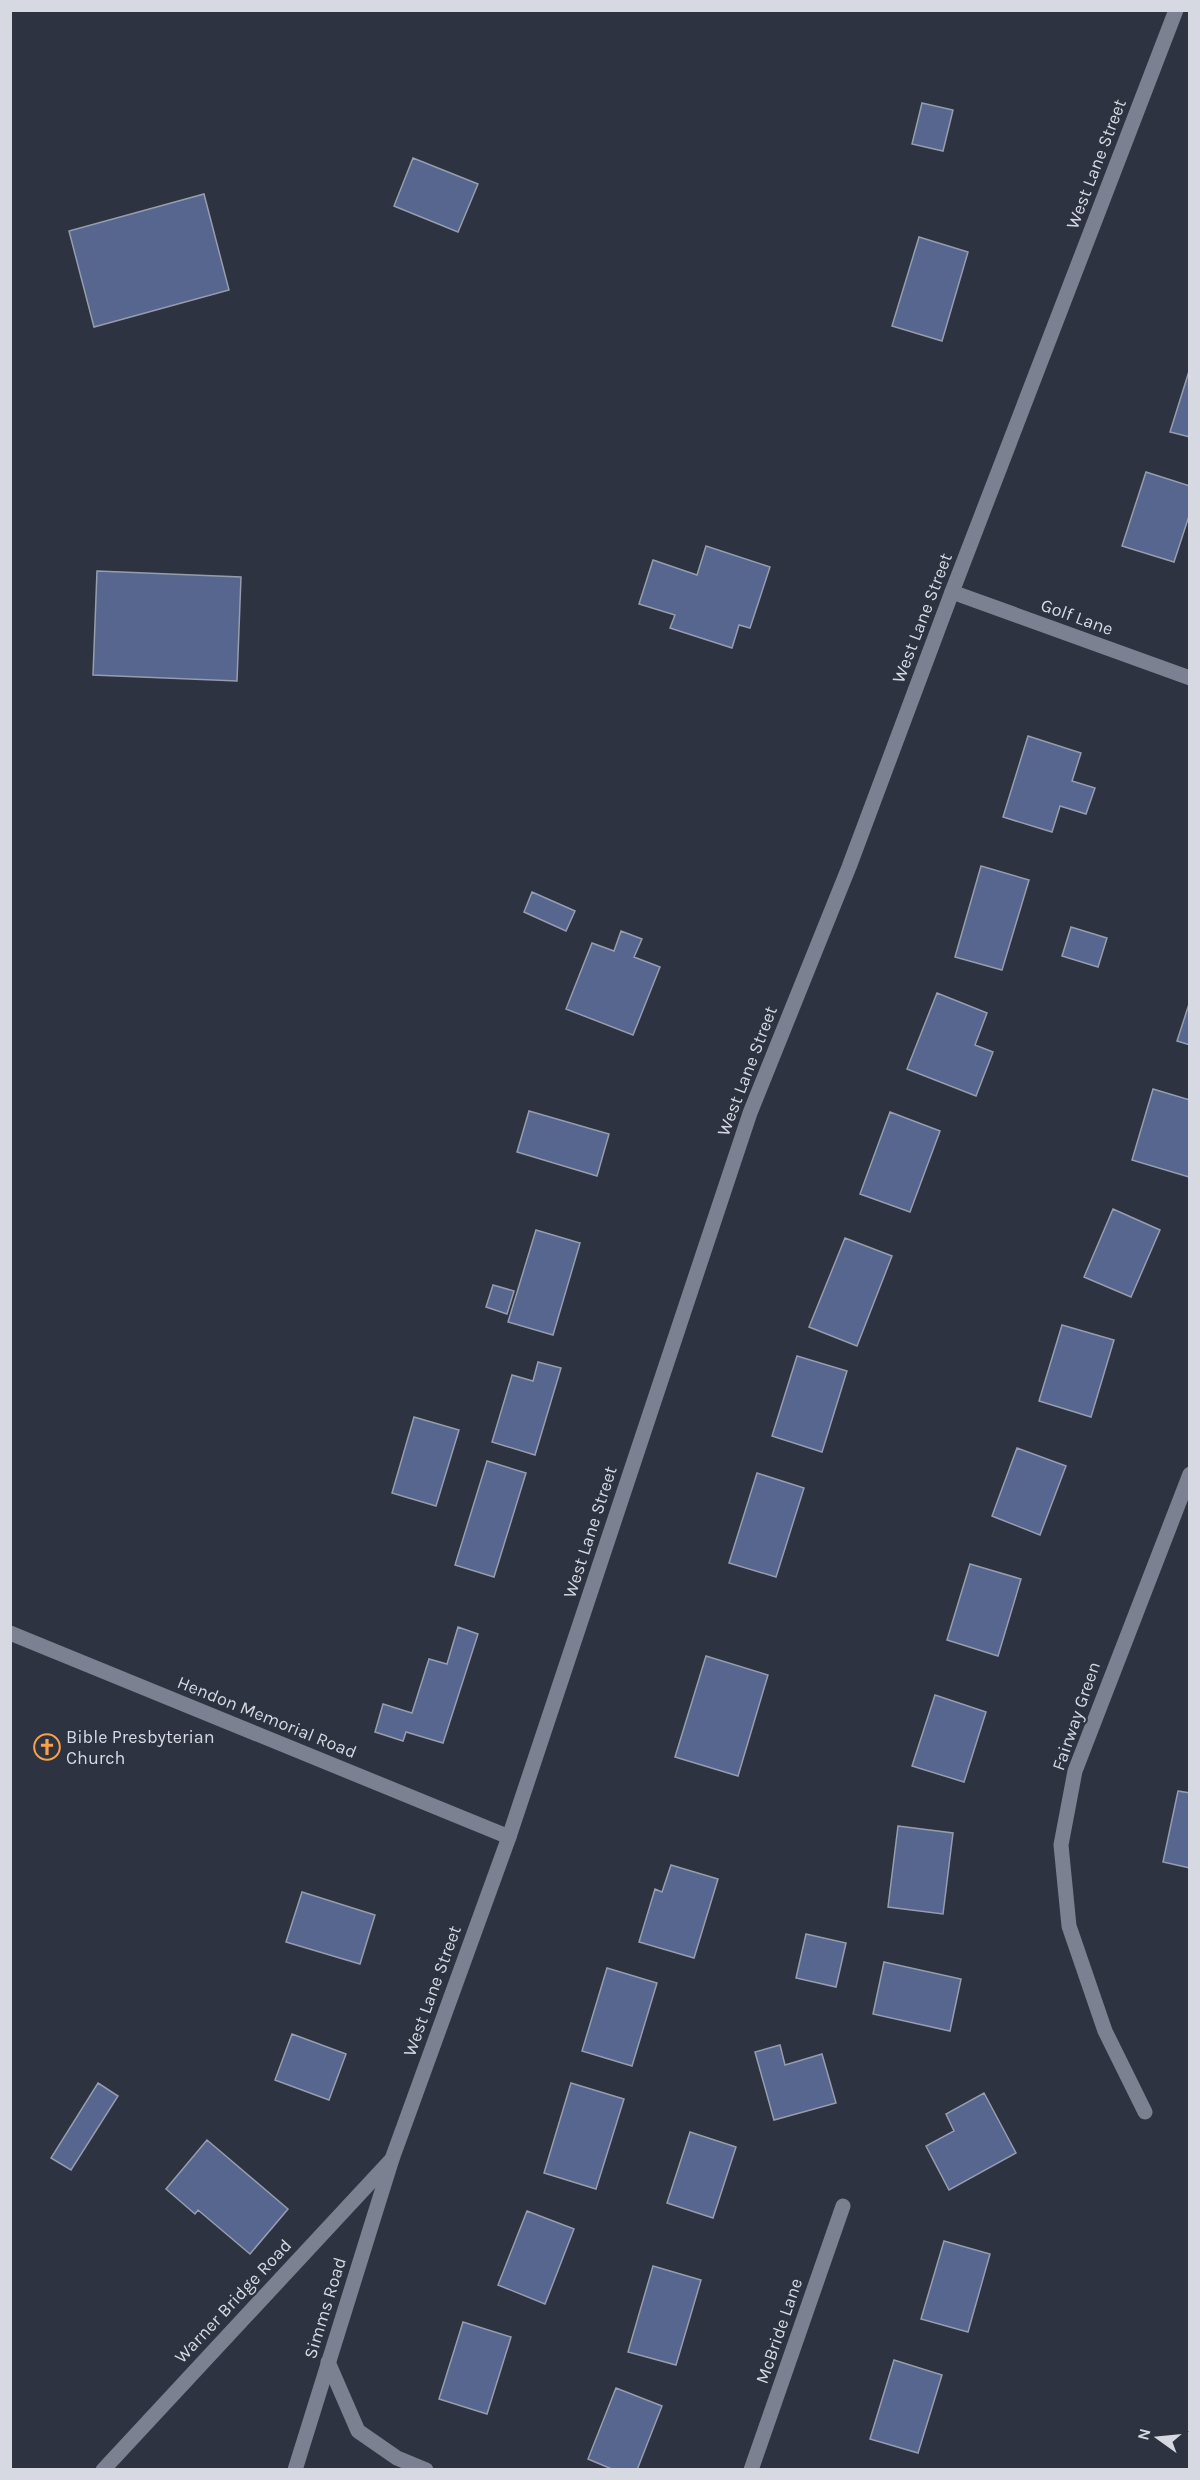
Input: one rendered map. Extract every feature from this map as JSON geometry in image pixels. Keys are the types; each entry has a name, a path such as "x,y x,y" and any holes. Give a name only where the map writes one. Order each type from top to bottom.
{"street":[{"name":"West Lane Street","path":"392,2159 509,1837 750,1113 849,867 952,592 1176,10"},
{"name":"Golf Lane","path":"952,592 1190,678"},
{"name":"Fairway Green","path":"1145,2112 1105,2031 1069,1926 1061,1845 1074,1771 1190,1474"},
{"name":"Hendon Memorial Road","path":"10,1633 509,1837"},
{"name":"Simms Road","path":"295,2469 392,2159"},
{"name":"Warner Bridge Road","path":"103,2469 392,2159"},
{"name":"McBride Lane","path":"751,2469 843,2206"},
{"path":"328,2362 358,2431 397,2458 426,2469"}],"building":[{"path":"922,103 953,110 943,151 912,144"},
{"path":"413,158 478,184 458,232 394,206"},
{"path":"204,194 229,290 94,327 69,231"},
{"path":"919,237 968,252 942,341 892,326"},
{"path":"1190,368 1190,437 1170,432"},
{"path":"1146,472 1190,486 1190,513 1174,562 1122,546"},
{"path":"706,546 770,567 750,628 739,625 732,648 670,628 675,615 639,604 653,560 697,575"},
{"path":"97,571 241,577 237,681 93,675"},
{"path":"1028,736 1081,753 1072,781 1095,788 1086,814 1060,806 1052,832 1003,817"},
{"path":"981,866 1029,880 1002,970 955,957"},
{"path":"532,892 575,911 566,931 524,912"},
{"path":"1071,927 1107,938 1098,967 1062,956"},
{"path":"621,931 642,939 634,957 660,967 633,1035 566,1009 592,943 614,951"},
{"path":"937,993 987,1013 975,1045 993,1052 976,1096 907,1069"},
{"path":"1190,1001 1190,1045 1177,1041"},
{"path":"1153,1089 1190,1100 1189,1177 1132,1160"},
{"path":"529,1111 609,1134 597,1176 517,1152"},
{"path":"890,1112 940,1131 910,1212 860,1194"},
{"path":"1113,1209 1160,1230 1131,1297 1084,1277"},
{"path":"536,1230 580,1243 553,1335 508,1322"},
{"path":"845,1238 892,1256 857,1346 809,1327"},
{"path":"493,1285 514,1291 507,1314 486,1307"},
{"path":"1062,1325 1114,1340 1091,1417 1039,1401"},
{"path":"797,1356 847,1371 822,1452 772,1436"},
{"path":"538,1362 561,1368 535,1455 492,1442 512,1375 533,1381"},
{"path":"414,1417 459,1430 436,1506 392,1493"},
{"path":"1017,1448 1066,1466 1040,1535 992,1516"},
{"path":"487,1461 526,1473 494,1577 455,1565"},
{"path":"757,1473 804,1488 776,1577 729,1563"},
{"path":"970,1564 1021,1579 998,1656 947,1640"},
{"path":"458,1627 478,1634 443,1743 406,1732 403,1741 375,1732 383,1704 412,1713 429,1659 447,1664"},
{"path":"706,1656 768,1675 738,1776 675,1757"},
{"path":"935,1695 986,1712 964,1782 912,1766"},
{"path":"1178,1791 1190,1793 1190,1868 1163,1862"},
{"path":"898,1826 953,1833 943,1914 888,1907"},
{"path":"671,1865 718,1879 694,1958 639,1942 655,1889 662,1892"},
{"path":"302,1892 375,1915 360,1964 286,1942"},
{"path":"806,1934 846,1943 836,1987 796,1978"},
{"path":"884,1962 961,1979 950,2031 873,2014"},
{"path":"607,1968 657,1983 632,2066 582,2051"},
{"path":"292,2034 346,2054 329,2100 275,2080"},
{"path":"780,2045 785,2065 822,2054 836,2103 774,2120 755,2052"},
{"path":"98,2083 118,2096 71,2170 51,2158"},
{"path":"571,2083 624,2099 596,2189 544,2173"},
{"path":"984,2093 1016,2153 949,2190 926,2146 954,2131 946,2114"},
{"path":"690,2132 736,2147 713,2218 667,2203"},
{"path":"207,2140 288,2209 250,2254 198,2210 195,2214 166,2189"},
{"path":"527,2211 574,2229 545,2304 498,2285"},
{"path":"944,2241 990,2254 968,2332 921,2319"},
{"path":"653,2266 701,2280 676,2365 628,2352"},
{"path":"463,2322 511,2337 487,2414 439,2399"},
{"path":"894,2360 942,2375 918,2453 870,2439"},
{"path":"616,2388 662,2406 637,2470 614,2470 588,2459"}],"place":[{"name":"Bible Presbyterian Church","path":"47,1747"}]}
